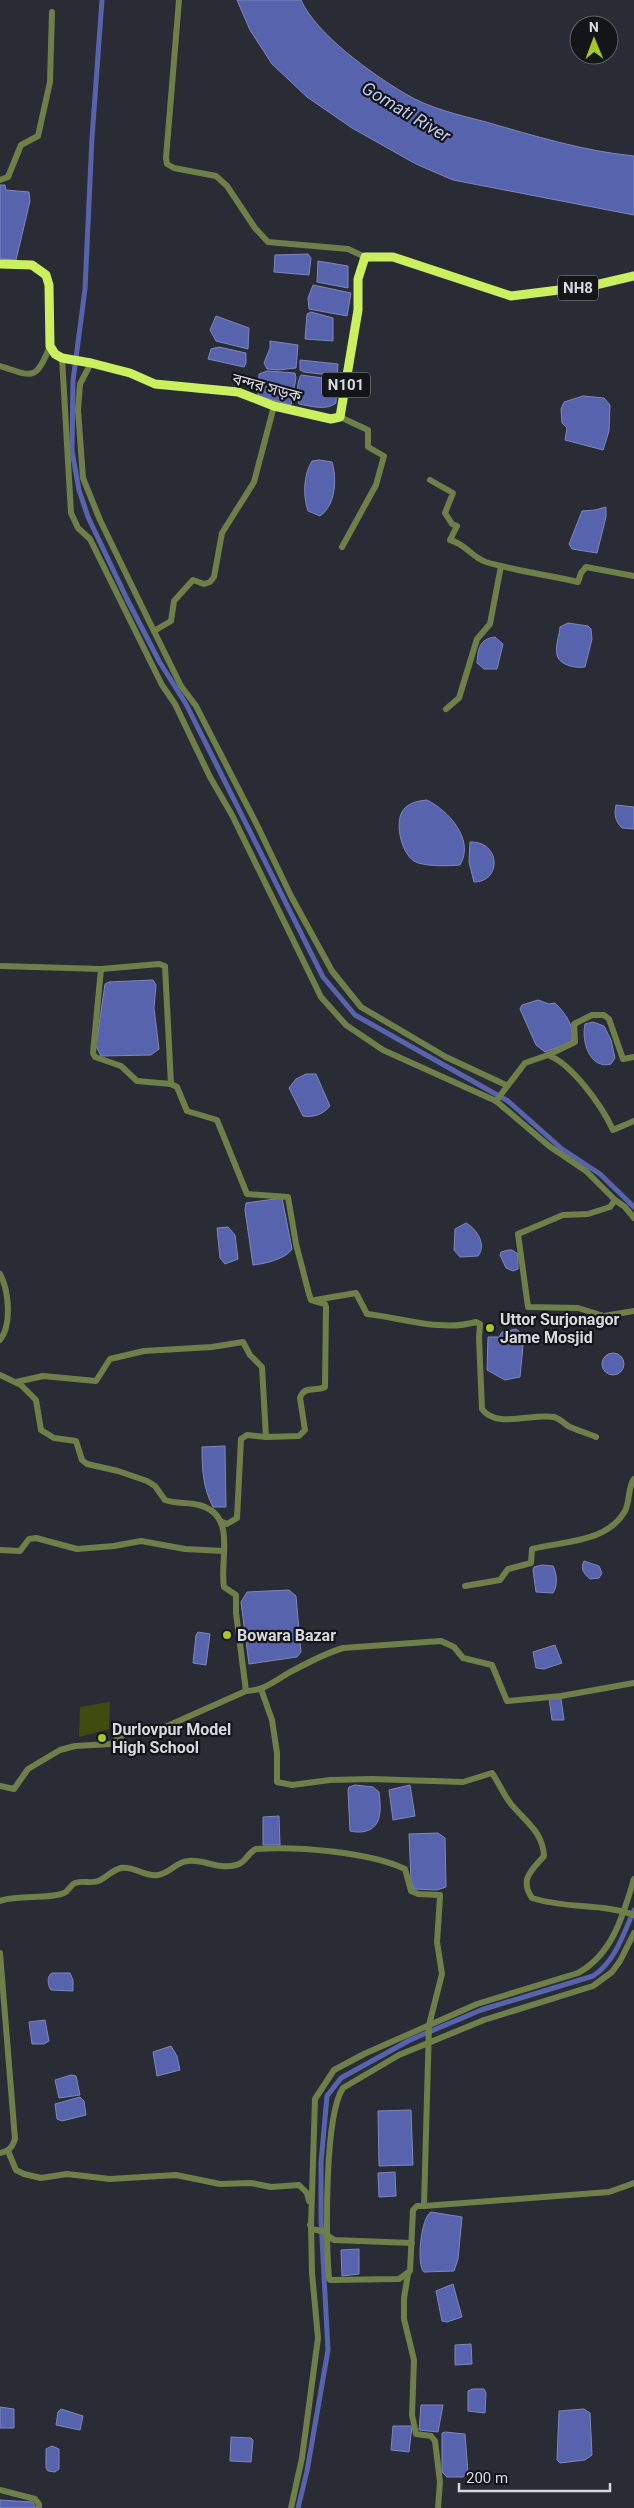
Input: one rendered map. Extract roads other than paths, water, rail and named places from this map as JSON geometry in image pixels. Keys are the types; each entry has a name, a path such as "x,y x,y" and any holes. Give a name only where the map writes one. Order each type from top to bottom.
{"highway":[{"name":"NH8","path":"365,257 393,257 510,296 591,286 634,276"},
{"name":"N101","path":"340,417 358,310 358,279 365,257"},
{"path":"0,264 32,266 46,275 49,285 50,346 55,354 65,358"},
{"name":"বন্দর সড়ক","path":"65,358 130,373 154,384 238,392 274,406 331,419 340,417"}],"street":[{"path":"178,0 166,149 167,164 174,168 216,176 227,186 255,228 268,242 348,249 365,257"},
{"path":"0,180 8,177 21,145 38,136 50,82 52,12"},
{"path":"0,366 27,375 33,374 42,367 50,346"},
{"path":"65,358 71,513 78,528 90,539 158,677 232,815 321,996 346,1025 383,1050 496,1101 548,1146 586,1171 615,1200 625,1207 634,1218"},
{"path":"89,362 80,384 78,410 84,478 109,538 154,631 258,827 291,896 332,971 361,1008 398,1031 506,1085"},
{"path":"154,631 172,621 174,601 193,580 204,584 210,582 214,577 222,533 254,482 274,406"},
{"path":"340,417 368,430 368,447 384,456 376,484 342,547"},
{"path":"430,480 453,492 445,513 452,524 457,526 450,540 462,544 472,556 501,566 578,582 580,573 586,567 634,576"},
{"path":"446,710 459,698 477,639 490,624 501,566"},
{"path":"0,966 101,969 160,964 165,966 171,1084"},
{"path":"101,969 93,1053 95,1057 121,1066 137,1081 171,1084 177,1087 182,1093 187,1111 217,1120 247,1194 288,1197 298,1255 311,1300"},
{"path":"496,1101 506,1085 525,1063 548,1055 575,1042 574,1024 592,1015 604,1015 609,1019 623,1059 634,1057"},
{"path":"548,1055 559,1059 572,1071 608,1118 614,1130 634,1121"},
{"path":"615,1200 610,1207 588,1214 563,1215 518,1234 528,1308 578,1308 604,1316 634,1310"},
{"path":"0,1274 5,1288 7,1314 5,1331 0,1340"},
{"path":"311,1300 356,1294 360,1297 366,1313 443,1326 461,1326 476,1322 480,1324 482,1409 487,1416 496,1419 552,1417 562,1420 568,1427 596,1437"},
{"path":"0,1375 16,1382 30,1392 36,1400 41,1430 54,1438 76,1441 82,1460 87,1464 132,1475 155,1486 165,1500 199,1505 212,1512 220,1521 227,1524 237,1518 241,1439 247,1435 294,1437 303,1433 301,1394 306,1390 325,1387 326,1305 311,1300"},
{"path":"16,1382 43,1376 96,1381 110,1359 144,1351 212,1347 243,1342 250,1355 262,1367 266,1437"},
{"path":"465,1586 500,1580 508,1569 530,1563 532,1549 588,1538 606,1531 625,1511 634,1479"},
{"path":"220,1521 224,1551 223,1582 224,1587 236,1595 236,1613 246,1691"},
{"path":"0,1550 20,1551 29,1539 36,1538 77,1549 114,1546 140,1541 185,1549 224,1551"},
{"path":"0,1786 14,1788 28,1769 60,1750 75,1746 111,1744 127,1732 165,1727 246,1691 261,1689 328,1652 343,1648 441,1641 454,1647 462,1658 492,1665 507,1701 567,1695 634,1683"},
{"path":"261,1689 272,1720 277,1753 277,1782 292,1785 330,1780 372,1779 463,1782 492,1773 510,1802 533,1828 543,1846 544,1856 527,1875 526,1884 532,1898 580,1907 624,1911 634,1915"},
{"path":"0,1901 63,1893 77,1882 95,1882 121,1868 135,1869 144,1874 157,1875 169,1872 176,1864 188,1861 201,1862 214,1867 238,1865 243,1863 250,1853 256,1849 322,1852 389,1861 405,1869 411,1890 418,1894 440,1895 437,1942 442,1974 429,2025 424,2206"},
{"path":"292,2508 304,2449 318,2338 312,2273 315,2099 334,2070 477,2004 578,1973 593,1965 614,1935 634,1879"},
{"path":"408,2274 399,2279 330,2280 327,2234 333,2117 337,2096 342,2088 399,2055 484,2020 593,1986 612,1972 620,1962 634,1933"},
{"path":"0,1953 15,2139 13,2147 8,2151 0,2153"},
{"path":"8,2151 16,2170 41,2178 66,2174 110,2179 176,2175 220,2184 251,2182 271,2187 299,2186 307,2193 314,2229"},
{"path":"438,2508 440,2482 435,2441 431,2436 416,2434 412,2415 414,2360 404,2318 404,2298 410,2271 413,2210 417,2206 610,2192 634,2183"},
{"path":"314,2229 327,2234 334,2240 412,2243"},
{"path":"0,2490 35,2499 39,2504 39,2508"}],"water":[{"name":"Gomati River","path":"237,0 301,0 308,13 319,26 346,52 391,85 433,107 559,142 596,151 634,156 634,215 453,180 416,164 352,128 307,97 272,64 250,30"},
{"path":"0,185 5,185 6,190 29,192 30,201 16,260 0,259"},
{"path":"308,254 311,258 309,275 274,272 275,255"},
{"path":"318,261 348,266 348,288 317,282"},
{"path":"313,285 351,293 347,316 309,309 308,298"},
{"path":"311,312 333,318 333,341 305,339 307,314"},
{"path":"216,316 249,328 248,349 216,341 210,330"},
{"path":"270,341 298,345 296,368 267,369 264,363 270,348"},
{"path":"219,347 246,353 244,367 208,359 211,349"},
{"path":"300,360 338,364 337,376 304,372 300,370"},
{"path":"267,371 295,373 296,378 291,405 258,396 259,374"},
{"path":"301,375 337,380 336,403 328,407 313,407 299,404 297,390"},
{"path":"583,396 604,398 610,405 609,431 603,450 565,440 567,428 562,423 561,409 564,402"},
{"path":"312,461 332,462 335,483 329,505 320,516 308,511 305,499 305,479 309,467"},
{"path":"606,507 606,517 597,553 572,549 569,544 582,511"},
{"path":"568,623 588,626 591,629 592,639 585,667 567,665 560,661 558,657 556,648 560,627"},
{"path":"495,637 503,644 497,669 484,669 477,663 480,646 486,640"},
{"path":"427,800 444,811 462,836 464,855 460,865 437,866 418,863 409,857 405,851 399,827 401,813 410,804"},
{"path":"616,805 634,807 634,829 622,828 618,823 615,812"},
{"path":"470,842 480,843 488,848 494,862 490,876 474,882 469,862"},
{"path":"153,980 156,985 154,1008 159,1049 151,1055 101,1056 96,1046 105,984 109,982"},
{"path":"538,1000 549,1004 555,1003 562,1011 571,1026 571,1042 545,1052 536,1045 520,1009 522,1005"},
{"path":"593,1022 604,1026 611,1040 615,1058 611,1064 604,1065 598,1063 592,1058 586,1046 584,1038 585,1024"},
{"path":"306,1074 316,1074 330,1106 314,1116 303,1116 289,1088 296,1079"},
{"path":"282,1198 292,1249 285,1256 253,1265 245,1210 246,1203"},
{"path":"466,1223 474,1229 480,1238 481,1252 478,1256 460,1257 454,1250 455,1229"},
{"path":"228,1227 235,1235 238,1259 225,1264 220,1258 217,1228"},
{"path":"508,1250 518,1254 518,1269 513,1271 506,1268 500,1255 501,1252"},
{"path":"516,1329 524,1335 520,1377 505,1380 487,1370 488,1337 499,1337 502,1332"},
{"path":"613,1353 623,1360 624,1364 617,1374 613,1375 603,1368 602,1364 609,1354"},
{"path":"225,1446 226,1507 213,1507 207,1493 204,1478 202,1447"},
{"path":"584,1561 599,1566 602,1573 599,1578 590,1579 586,1575 583,1571"},
{"path":"542,1565 553,1566 556,1583 553,1593 536,1592 533,1570 534,1567"},
{"path":"289,1590 296,1596 301,1652 297,1657 249,1664 241,1602 247,1592"},
{"path":"198,1632 210,1634 206,1665 193,1663"},
{"path":"555,1645 562,1663 544,1669 536,1668 533,1652"},
{"path":"549,1698 561,1699 564,1720 552,1720"},
{"path":"355,1785 373,1787 379,1792 380,1812 377,1823 368,1830 361,1832 350,1831 348,1790 349,1787"},
{"path":"410,1785 415,1816 393,1820 389,1790"},
{"path":"279,1816 280,1845 263,1845 263,1817"},
{"path":"438,1833 445,1838 446,1887 437,1890 414,1889 411,1881 409,1834"},
{"path":"52,1973 70,1973 73,1980 73,1991 51,1990 48,1979"},
{"path":"45,2020 49,2041 44,2044 32,2044 29,2022"},
{"path":"171,2046 177,2056 180,2070 157,2076 153,2052"},
{"path":"71,2075 76,2076 80,2095 59,2098 55,2080"},
{"path":"80,2097 84,2101 86,2115 62,2121 57,2119 55,2104"},
{"path":"411,2110 413,2165 379,2166 378,2111"},
{"path":"395,2172 396,2196 379,2197 378,2173"},
{"path":"431,2212 462,2217 458,2259 454,2271 424,2272 422,2268 420,2251 422,2231"},
{"path":"359,2249 359,2274 342,2276 341,2250"},
{"path":"453,2284 462,2317 447,2322 442,2321 436,2291"},
{"path":"471,2344 472,2364 455,2365 455,2345"},
{"path":"484,2389 486,2393 485,2413 468,2411 468,2391"},
{"path":"421,2405 443,2405 438,2432 419,2430"},
{"path":"0,2407 14,2409 14,2428 0,2428"},
{"path":"61,2409 83,2416 80,2430 56,2425 58,2412"},
{"path":"584,2409 590,2413 592,2455 585,2460 560,2463 557,2460 559,2411"},
{"path":"393,2426 412,2426 409,2452 391,2450"},
{"path":"442,2433 465,2434 468,2473 463,2477 447,2477 442,2472"},
{"path":"231,2437 251,2438 253,2440 251,2462 230,2461"},
{"path":"52,2446 59,2449 59,2469 55,2472 48,2471 46,2468 46,2449"},
{"path":"0,2500 33,2502 36,2508 0,2508"}],"waterway":[{"path":"102,0 92,138 85,289 73,381 72,451 79,490 88,517 127,599 159,661 186,704 323,977 355,1015 508,1101 562,1149 600,1174 634,1207"},
{"path":"298,2508 307,2471 328,2350 321,2220 321,2163 327,2096 341,2078 410,2040 481,2010 593,1976 601,1970 613,1955 634,1910"}],"place":[{"name":"Uttor Surjonagor Jame Mosjid","path":"490,1328"},
{"name":"Bowara Bazar","path":"227,1635"},
{"name":"Durlovpur Model High School","path":"102,1738"}]}
